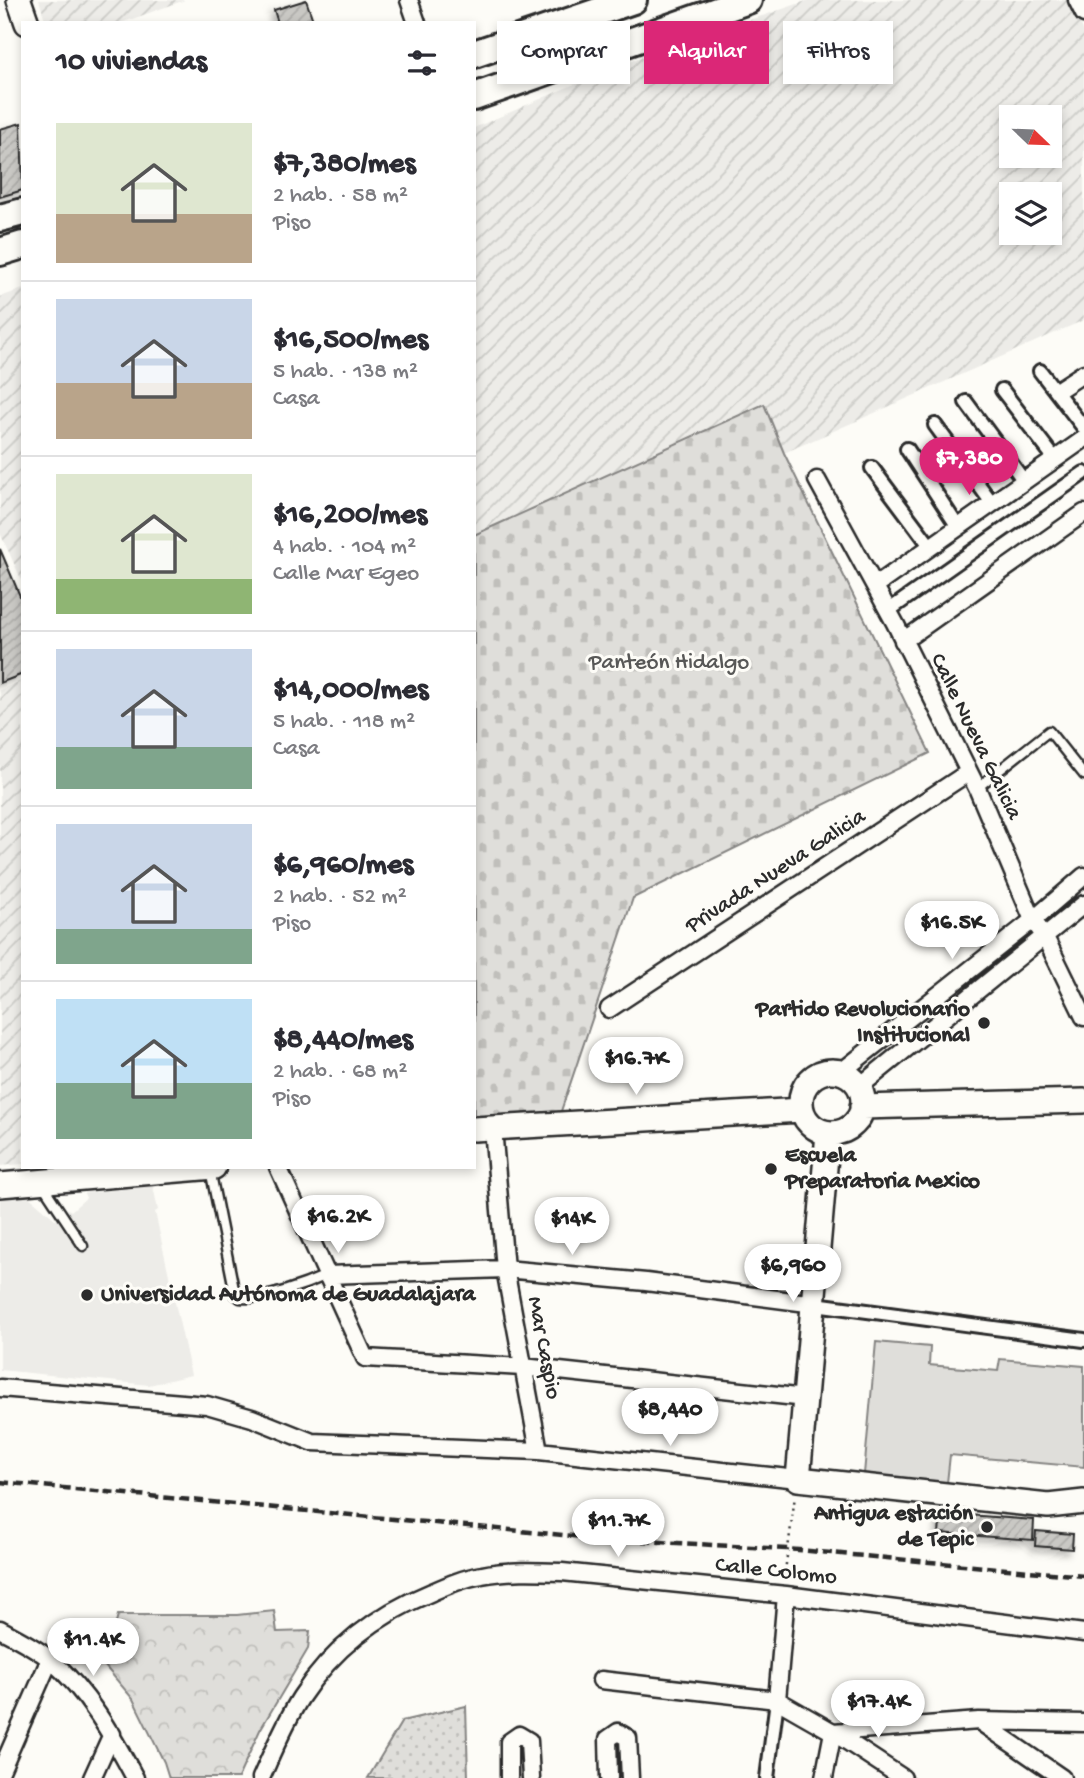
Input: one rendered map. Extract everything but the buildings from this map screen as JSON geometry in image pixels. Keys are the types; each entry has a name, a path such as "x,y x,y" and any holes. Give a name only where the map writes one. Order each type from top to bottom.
{"highway":[{"path":"476,53 633,0"},
{"path":"476,96 748,0"},
{"path":"0,218 21,213"},
{"path":"0,252 21,245"}],"main road":[{"path":"19,0 26,21"},
{"path":"822,1072 841,1072 849,1077 861,1097 859,1116 846,1129 828,1133 811,1125 802,1110 801,1100 807,1083 822,1072"},
{"path":"861,1097 1084,1101"},
{"path":"484,1129 802,1110"},
{"path":"828,1133 798,1479 1048,1506 1084,1502"},
{"path":"0,1185 200,1169"}],"street":[{"path":"409,0 416,21"},
{"path":"1077,0 1084,14"},
{"path":"1040,371 1084,428"},
{"path":"1060,388 1084,373"},
{"path":"1002,390 1055,459"},
{"path":"966,402 1024,481"},
{"path":"935,425 992,503"},
{"path":"875,586 1084,439"},
{"path":"907,449 958,527"},
{"path":"872,468 931,547"},
{"path":"888,611 1084,473"},
{"name":"Calle Nueva Galicia","path":"817,480 888,611 977,788 1033,920 1045,937 1084,1017"},
{"path":"903,641 1084,513"},
{"name":"Privada Nueva Galicia","path":"609,1009 969,772"},
{"path":"841,1072 1033,920 1084,876"},
{"path":"861,1097 1084,904"},
{"name":"Mar Caspio","path":"484,1129 505,1269 540,1451"},
{"path":"279,1169 365,1358 523,1367 805,1398"},
{"path":"327,1275 505,1269 646,1282 1084,1340"},
{"path":"0,1388 207,1405 252,1418 312,1442 540,1451 798,1479"},
{"name":"Calle Colomo","path":"261,1778 300,1699 334,1655 350,1640 412,1600 459,1580 483,1575 543,1571 786,1595 1084,1633"},
{"path":"767,1778 786,1595"},
{"path":"0,1629 50,1659 85,1697 112,1734 135,1778"},
{"path":"0,1773 50,1659"},
{"path":"601,1679 777,1700 833,1732 903,1778"},
{"path":"833,1732 979,1721 1084,1723"},
{"path":"979,1721 1062,1778"},
{"path":"609,1778 608,1739 610,1735 618,1732 628,1738 630,1778"},
{"path":"824,1778 833,1732"},
{"path":"92,1778 112,1734"},
{"path":"509,1778 509,1742 519,1735 527,1738 530,1745 531,1778"}],"lane":[{"path":"977,788 1049,731 1084,775"},
{"path":"212,1169 235,1294 240,1298 252,1298 303,1286 327,1275"},
{"path":"41,1182 83,1247"}],"path":[{"path":"786,1595 783,1586 798,1479"}],"shaded area":[{"path":"39,0 185,0 127,21 45,21"},
{"path":"809,0 1069,0 1084,32 1084,320 784,453 763,404 476,534 476,127 575,84 630,84 630,61 644,56 644,84 769,84 769,21 747,21"},
{"path":"21,290 21,579 0,533 0,297"},
{"path":"21,681 21,1164 0,1166 0,690"},
{"name":"Universidad Autónoma de Guadalajara","path":"153,1186 158,1210 155,1212 191,1375 149,1385 0,1370 0,1197 26,1194 56,1220 86,1198 84,1193"}],"green space":[{"name":"Panteón Hidalgo","path":"764,404 784,453 930,753 633,898 560,1114 476,1123 476,534"},
{"path":"876,1342 930,1347 929,1365 998,1371 1000,1359 1084,1366 1084,1467 950,1455 946,1492 863,1485"},
{"path":"274,1611 277,1632 310,1631 308,1649 260,1730 238,1778 169,1778 133,1699 104,1665 118,1615 237,1615"},
{"path":"466,1706 468,1778 368,1778 402,1721"}],"railway":[{"path":"0,1482 605,1539 787,1549 1084,1576"}],"place":[{"name":"Partido Revolucionario Institucional","path":"984,1023"},
{"name":"Escuela Preparatoria Mexico","path":"771,1169"},
{"name":"Universidad Autónoma de Guadalajara","path":"87,1295"},
{"name":"Antigua estación de Tepic","path":"987,1527"}]}
